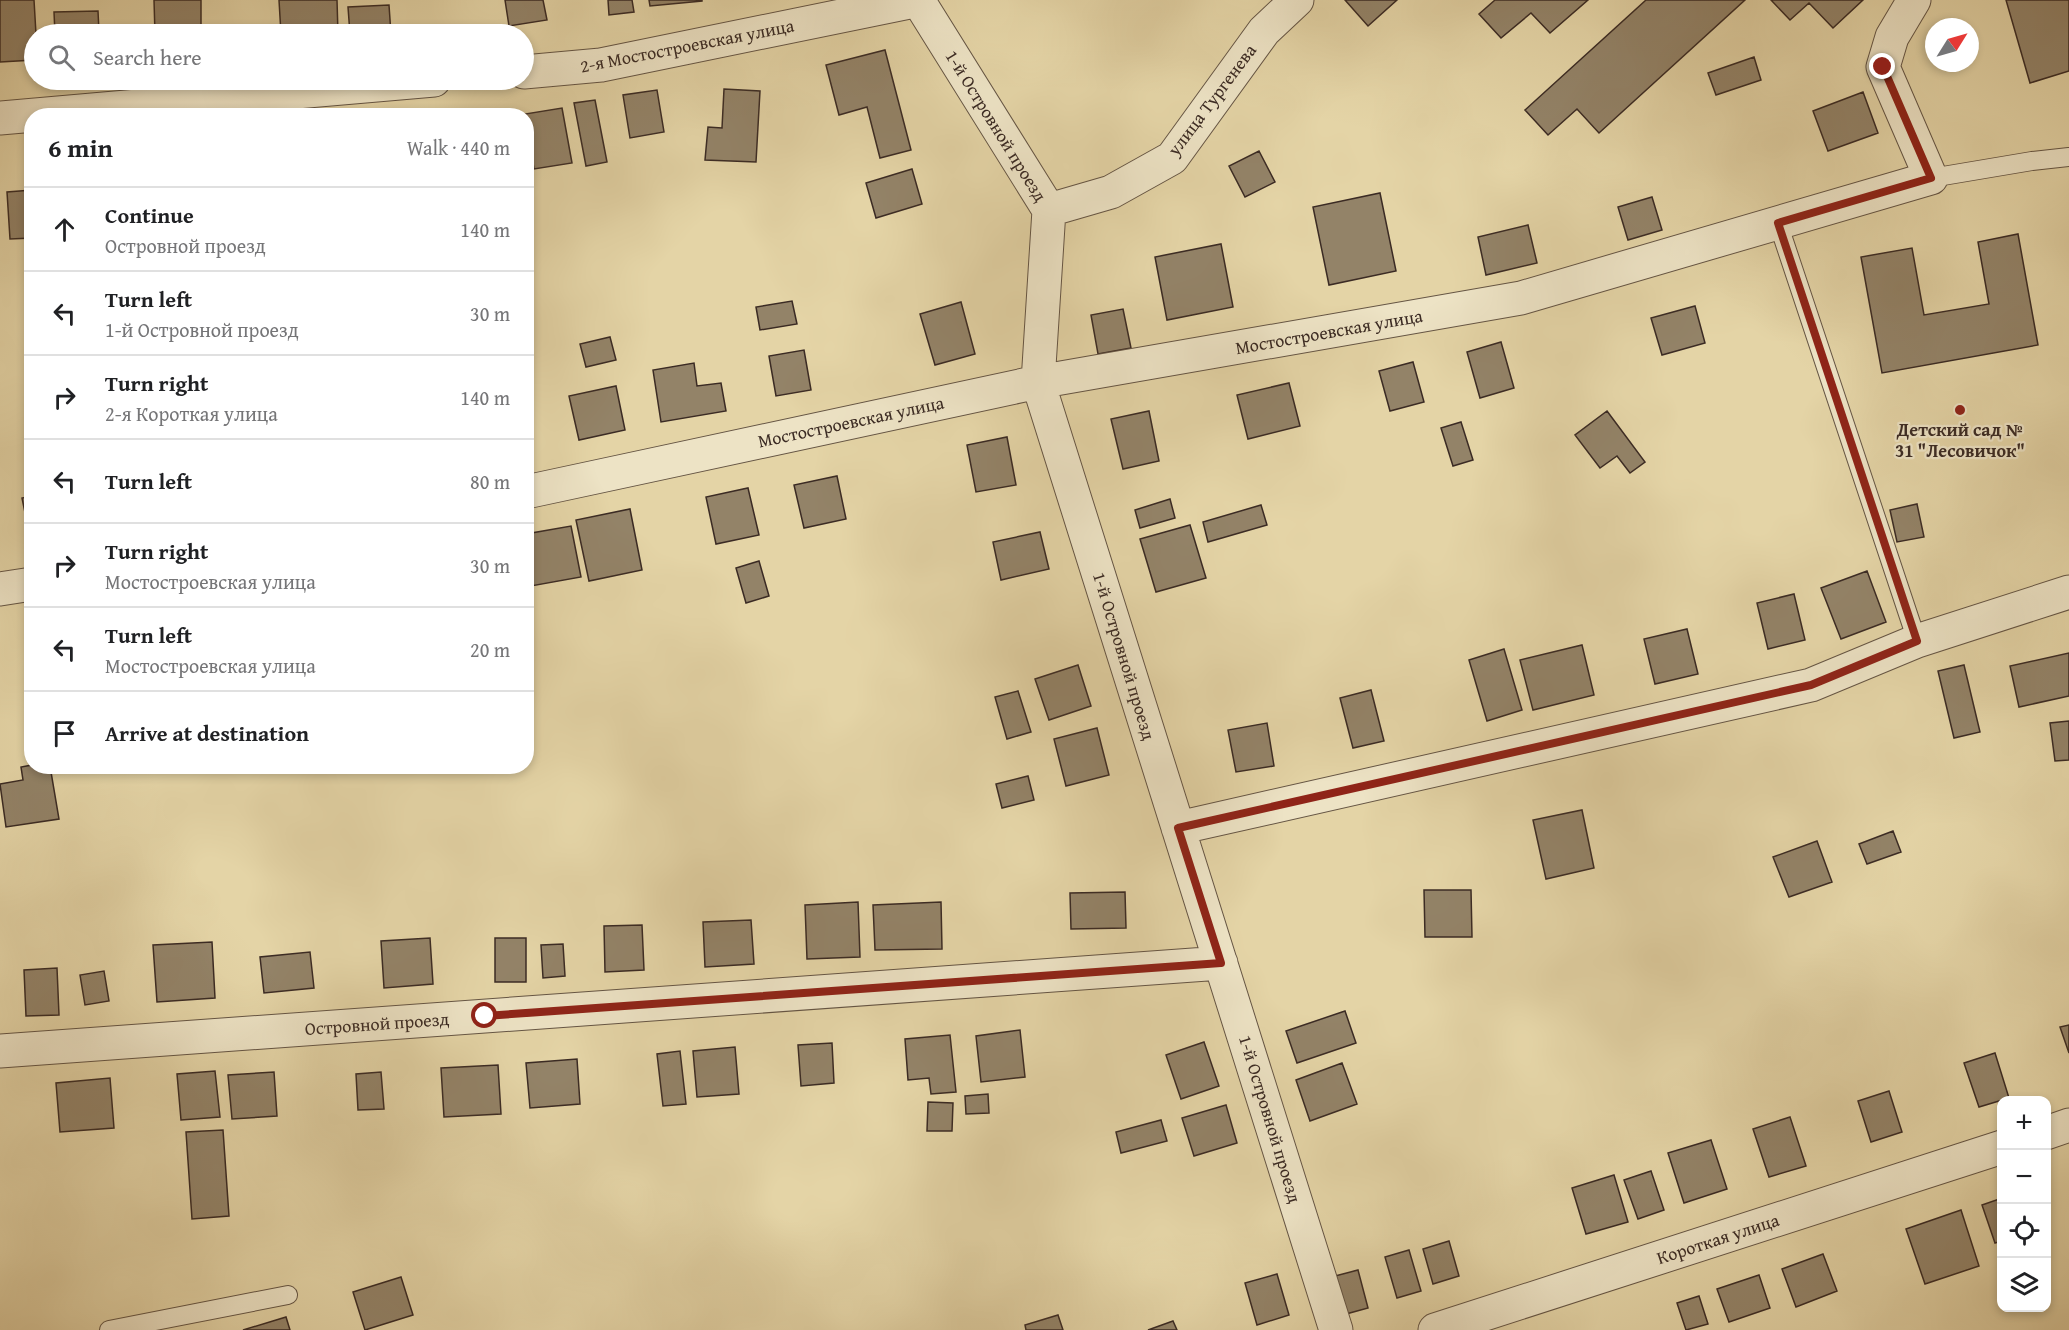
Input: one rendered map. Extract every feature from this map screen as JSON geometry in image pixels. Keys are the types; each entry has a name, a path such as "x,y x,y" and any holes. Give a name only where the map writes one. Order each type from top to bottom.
{"street":[{"name":"1-й Островной проезд","path":"918,0 1049,210 1038,382 1336,1330"},
{"name":"2-я Мостостроевская улица","path":"534,71 601,65 918,0"},
{"name":"улица Тургенева","path":"1049,210 1111,192 1172,158 1264,31 1297,0"},
{"path":"1914,0 1892,37 1883,67 1931,178"},
{"path":"114,108 320,90"},
{"path":"0,118 24,116"},
{"name":"Мостостроевская улица","path":"534,490 1038,382 1521,298 1931,178"},
{"path":"0,589 24,585"},
{"path":"1178,828 1811,685 1917,641 2069,592"},
{"name":"Островной проезд","path":"0,1051 1221,963"},
{"path":"2051,1130 2069,1125"},
{"name":"Короткая улица","path":"1435,1330 1997,1148"}],"lane":[{"path":"1931,178 2032,161 2069,158"},
{"path":"1778,223 1917,641"},
{"path":"109,1330 288,1295"}],"building":[{"path":"0,0 34,0 35,24 24,24 24,61 0,62"},
{"path":"154,0 201,0 201,24 155,24"},
{"path":"279,0 337,0 338,24 280,24"},
{"path":"505,0 543,0 547,20 509,24"},
{"path":"608,0 632,0 634,12 609,15"},
{"path":"649,0 702,0 702,1 650,6"},
{"path":"1345,0 1397,0 1368,26"},
{"path":"1495,0 1588,0 1550,33 1531,13 1501,38 1479,14"},
{"path":"1646,0 1745,0 1599,133 1577,109 1548,135 1525,110"},
{"path":"1771,0 1863,0 1833,28 1809,3 1790,20"},
{"path":"2006,0 2069,0 2069,71 2030,83"},
{"path":"389,5 390,24 349,24 348,7"},
{"path":"98,11 99,24 55,24 54,12"},
{"path":"885,50 911,150 880,158 867,107 839,115 826,65"},
{"path":"1754,57 1761,80 1716,95 1708,73"},
{"path":"724,89 760,91 756,162 705,160 708,127 722,128"},
{"path":"657,90 664,132 630,138 623,95"},
{"path":"1863,92 1878,133 1828,151 1813,111"},
{"path":"595,100 607,162 586,166 574,103"},
{"path":"562,108 572,163 534,169 534,113"},
{"path":"1259,151 1275,182 1245,197 1229,166"},
{"path":"912,169 922,204 876,218 866,183"},
{"path":"24,191 24,238 10,239 7,192"},
{"path":"1380,193 1396,271 1329,285 1313,207"},
{"path":"1652,197 1662,230 1628,240 1618,207"},
{"path":"1528,225 1537,263 1486,275 1478,237"},
{"path":"2018,234 2038,345 1882,373 1861,257 1912,248 1924,315 1989,304 1978,242"},
{"path":"1221,244 1233,307 1167,320 1155,257"},
{"path":"792,301 797,324 760,330 756,307"},
{"path":"961,302 975,354 935,365 920,314"},
{"path":"1695,306 1705,343 1662,355 1651,318"},
{"path":"1123,309 1131,348 1098,354 1091,315"},
{"path":"610,337 616,360 586,367 580,344"},
{"path":"1501,342 1514,388 1480,398 1467,352"},
{"path":"804,350 811,390 776,396 769,356"},
{"path":"1413,362 1424,402 1390,411 1379,371"},
{"path":"694,363 697,386 721,383 726,411 661,422 653,370"},
{"path":"1289,383 1300,426 1248,439 1237,395"},
{"path":"616,386 625,430 579,440 569,396"},
{"path":"1149,411 1159,461 1123,469 1111,419"},
{"path":"1607,411 1645,462 1630,473 1617,456 1600,468 1575,435"},
{"path":"1461,422 1473,460 1453,466 1441,428"},
{"path":"1007,437 1016,485 976,492 967,445"},
{"path":"837,476 846,519 804,528 794,485"},
{"path":"748,488 759,535 716,544 706,497"},
{"path":"1170,499 1175,518 1140,528 1135,510"},
{"path":"1917,504 1924,537 1897,542 1890,510"},
{"path":"1261,505 1267,525 1208,542 1203,522"},
{"path":"630,509 642,570 589,581 576,520"},
{"path":"1190,525 1206,578 1156,592 1140,539"},
{"path":"571,526 581,577 534,585 534,533"},
{"path":"1040,532 1049,569 1001,580 993,542"},
{"path":"759,561 769,596 746,603 736,568"},
{"path":"1867,571 1886,622 1841,639 1821,588"},
{"path":"1794,594 1805,640 1768,649 1757,603"},
{"path":"1687,629 1698,674 1655,684 1644,639"},
{"path":"1582,645 1594,695 1533,710 1520,660"},
{"path":"1504,649 1522,710 1487,721 1469,660"},
{"path":"2069,653 2069,696 2019,707 2010,666"},
{"path":"1078,665 1091,706 1049,720 1035,679"},
{"path":"1964,665 1980,732 1954,738 1938,671"},
{"path":"1371,690 1384,741 1353,748 1340,698"},
{"path":"1018,691 1031,732 1007,739 995,697"},
{"path":"2069,721 2069,760 2055,761 2050,723"},
{"path":"1267,723 1274,766 1236,772 1228,730"},
{"path":"1097,728 1109,775 1066,786 1054,739"},
{"path":"24,766 24,774 51,774 59,819 6,827 0,784 23,780 21,767"},
{"path":"1028,776 1034,800 1002,808 996,784"},
{"path":"1582,810 1594,868 1546,879 1533,820"},
{"path":"1893,831 1901,852 1867,864 1859,844"},
{"path":"1817,841 1832,882 1789,897 1773,857"},
{"path":"1424,890 1471,890 1472,937 1425,937"},
{"path":"1125,892 1126,928 1071,929 1070,893"},
{"path":"858,902 860,957 807,959 805,905"},
{"path":"941,902 942,949 875,950 873,905"},
{"path":"751,920 754,964 705,967 703,922"},
{"path":"642,925 644,970 605,972 604,926"},
{"path":"430,938 433,984 384,988 381,941"},
{"path":"495,938 526,938 526,982 495,982"},
{"path":"212,942 215,998 157,1002 153,945"},
{"path":"563,944 565,976 543,978 541,945"},
{"path":"310,952 314,988 264,993 260,957"},
{"path":"57,968 59,1015 26,1016 24,970"},
{"path":"104,971 109,1001 85,1005 80,975"},
{"path":"1345,1011 1356,1043 1297,1063 1286,1031"},
{"path":"2069,1025 2069,1053 2060,1027"},
{"path":"1020,1030 1025,1077 981,1082 976,1036"},
{"path":"950,1035 956,1092 931,1094 929,1078 908,1080 905,1039"},
{"path":"1204,1042 1219,1086 1181,1099 1166,1055"},
{"path":"832,1043 834,1083 801,1086 798,1045"},
{"path":"735,1047 739,1094 697,1097 693,1051"},
{"path":"680,1051 686,1104 663,1106 657,1054"},
{"path":"1995,1053 2008,1096 1997,1096 1997,1102 1979,1107 1964,1063"},
{"path":"577,1059 580,1104 530,1108 526,1063"},
{"path":"1342,1063 1357,1104 1310,1121 1296,1080"},
{"path":"498,1065 501,1114 444,1117 441,1068"},
{"path":"215,1071 220,1117 181,1120 177,1074"},
{"path":"274,1072 277,1116 232,1119 228,1075"},
{"path":"381,1072 384,1109 358,1110 356,1074"},
{"path":"110,1078 114,1128 60,1132 56,1083"},
{"path":"1889,1091 1902,1132 1871,1142 1858,1101"},
{"path":"988,1094 989,1113 966,1114 965,1096"},
{"path":"928,1102 953,1103 952,1131 927,1131"},
{"path":"1226,1105 1237,1143 1194,1156 1182,1118"},
{"path":"1790,1117 1806,1166 1769,1177 1753,1129"},
{"path":"1161,1120 1167,1141 1121,1153 1116,1132"},
{"path":"223,1130 229,1216 192,1219 186,1132"},
{"path":"1711,1140 1727,1189 1684,1203 1668,1153"},
{"path":"1651,1171 1664,1210 1638,1219 1624,1180"},
{"path":"1614,1175 1628,1222 1586,1234 1572,1188"},
{"path":"1997,1200 1997,1242 1995,1243 1982,1205"},
{"path":"1961,1210 1979,1266 1925,1284 1906,1229"},
{"path":"1449,1241 1459,1276 1433,1284 1423,1249"},
{"path":"1409,1250 1421,1291 1397,1298 1385,1257"},
{"path":"1823,1254 1837,1291 1796,1307 1782,1269"},
{"path":"1358,1270 1368,1308 1346,1314 1335,1276"},
{"path":"1277,1274 1289,1315 1257,1325 1245,1283"},
{"path":"1759,1275 1770,1308 1729,1322 1717,1289"},
{"path":"401,1277 413,1315 365,1330 353,1292"},
{"path":"1699,1296 1708,1324 1686,1330 1677,1303"},
{"path":"1058,1315 1063,1330 1026,1330 1025,1325"},
{"path":"286,1317 290,1330 243,1330"},
{"path":"1173,1321 1177,1330 1148,1330"}],"place":[{"name":"Детский сад № 31 \"Лесовичок\"","path":"1960,410"}],"route":[{"path":"485,1016 1221,963 1178,828 1811,685 1917,641 1778,223 1931,178 1883,67"}]}
